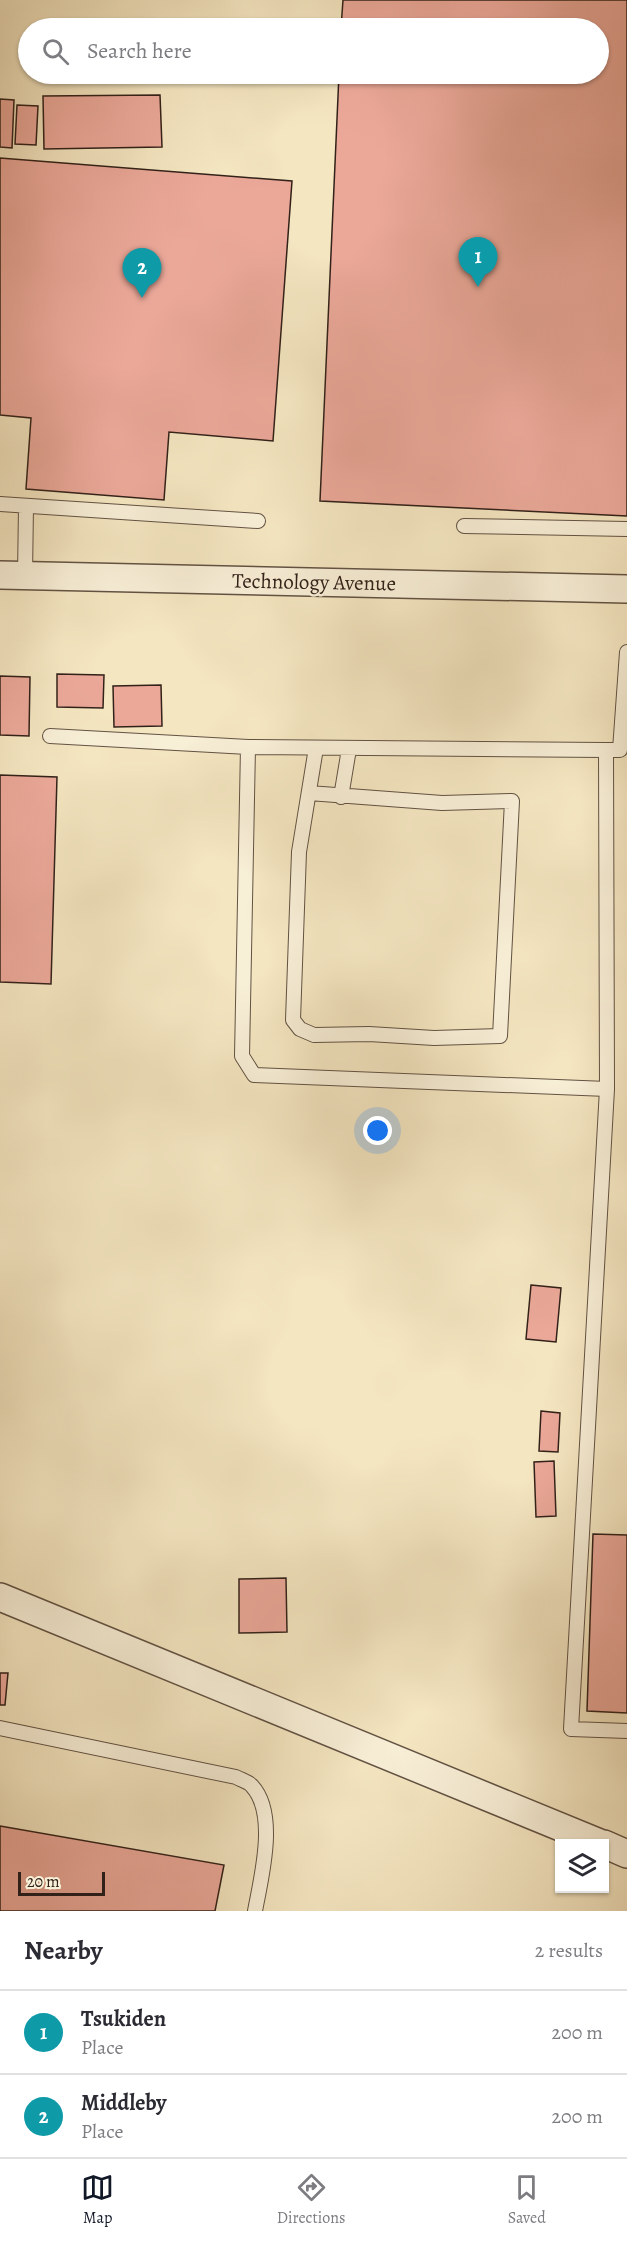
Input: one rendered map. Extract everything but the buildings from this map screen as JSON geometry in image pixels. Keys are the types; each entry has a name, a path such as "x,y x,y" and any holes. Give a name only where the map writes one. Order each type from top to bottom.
{"street":[{"name":"Technology Avenue","path":"12,575 627,589"},
{"path":"0,1597 591,1839"},
{"path":"609,1846 627,1854"}],"lane":[{"path":"0,504 258,521"},
{"path":"12,575 26,506"},
{"path":"464,526 627,529"},
{"path":"627,652 617,750 607,1089 571,1729 627,1731"},
{"path":"50,736 248,747 617,750"},
{"path":"248,747 242,1056 254,1075 607,1089"},
{"path":"309,793 442,803 512,801 500,1036 434,1038 369,1034 314,1035 300,1029 293,1020 299,852 316,748"},
{"path":"341,797 349,749"},
{"path":"0,1728 236,1777 252,1786 262,1805 267,1842 255,1911"}],"place":[{"name":"Tsukiden","path":"478,287"},
{"name":"Middleby","path":"142,298"}]}
